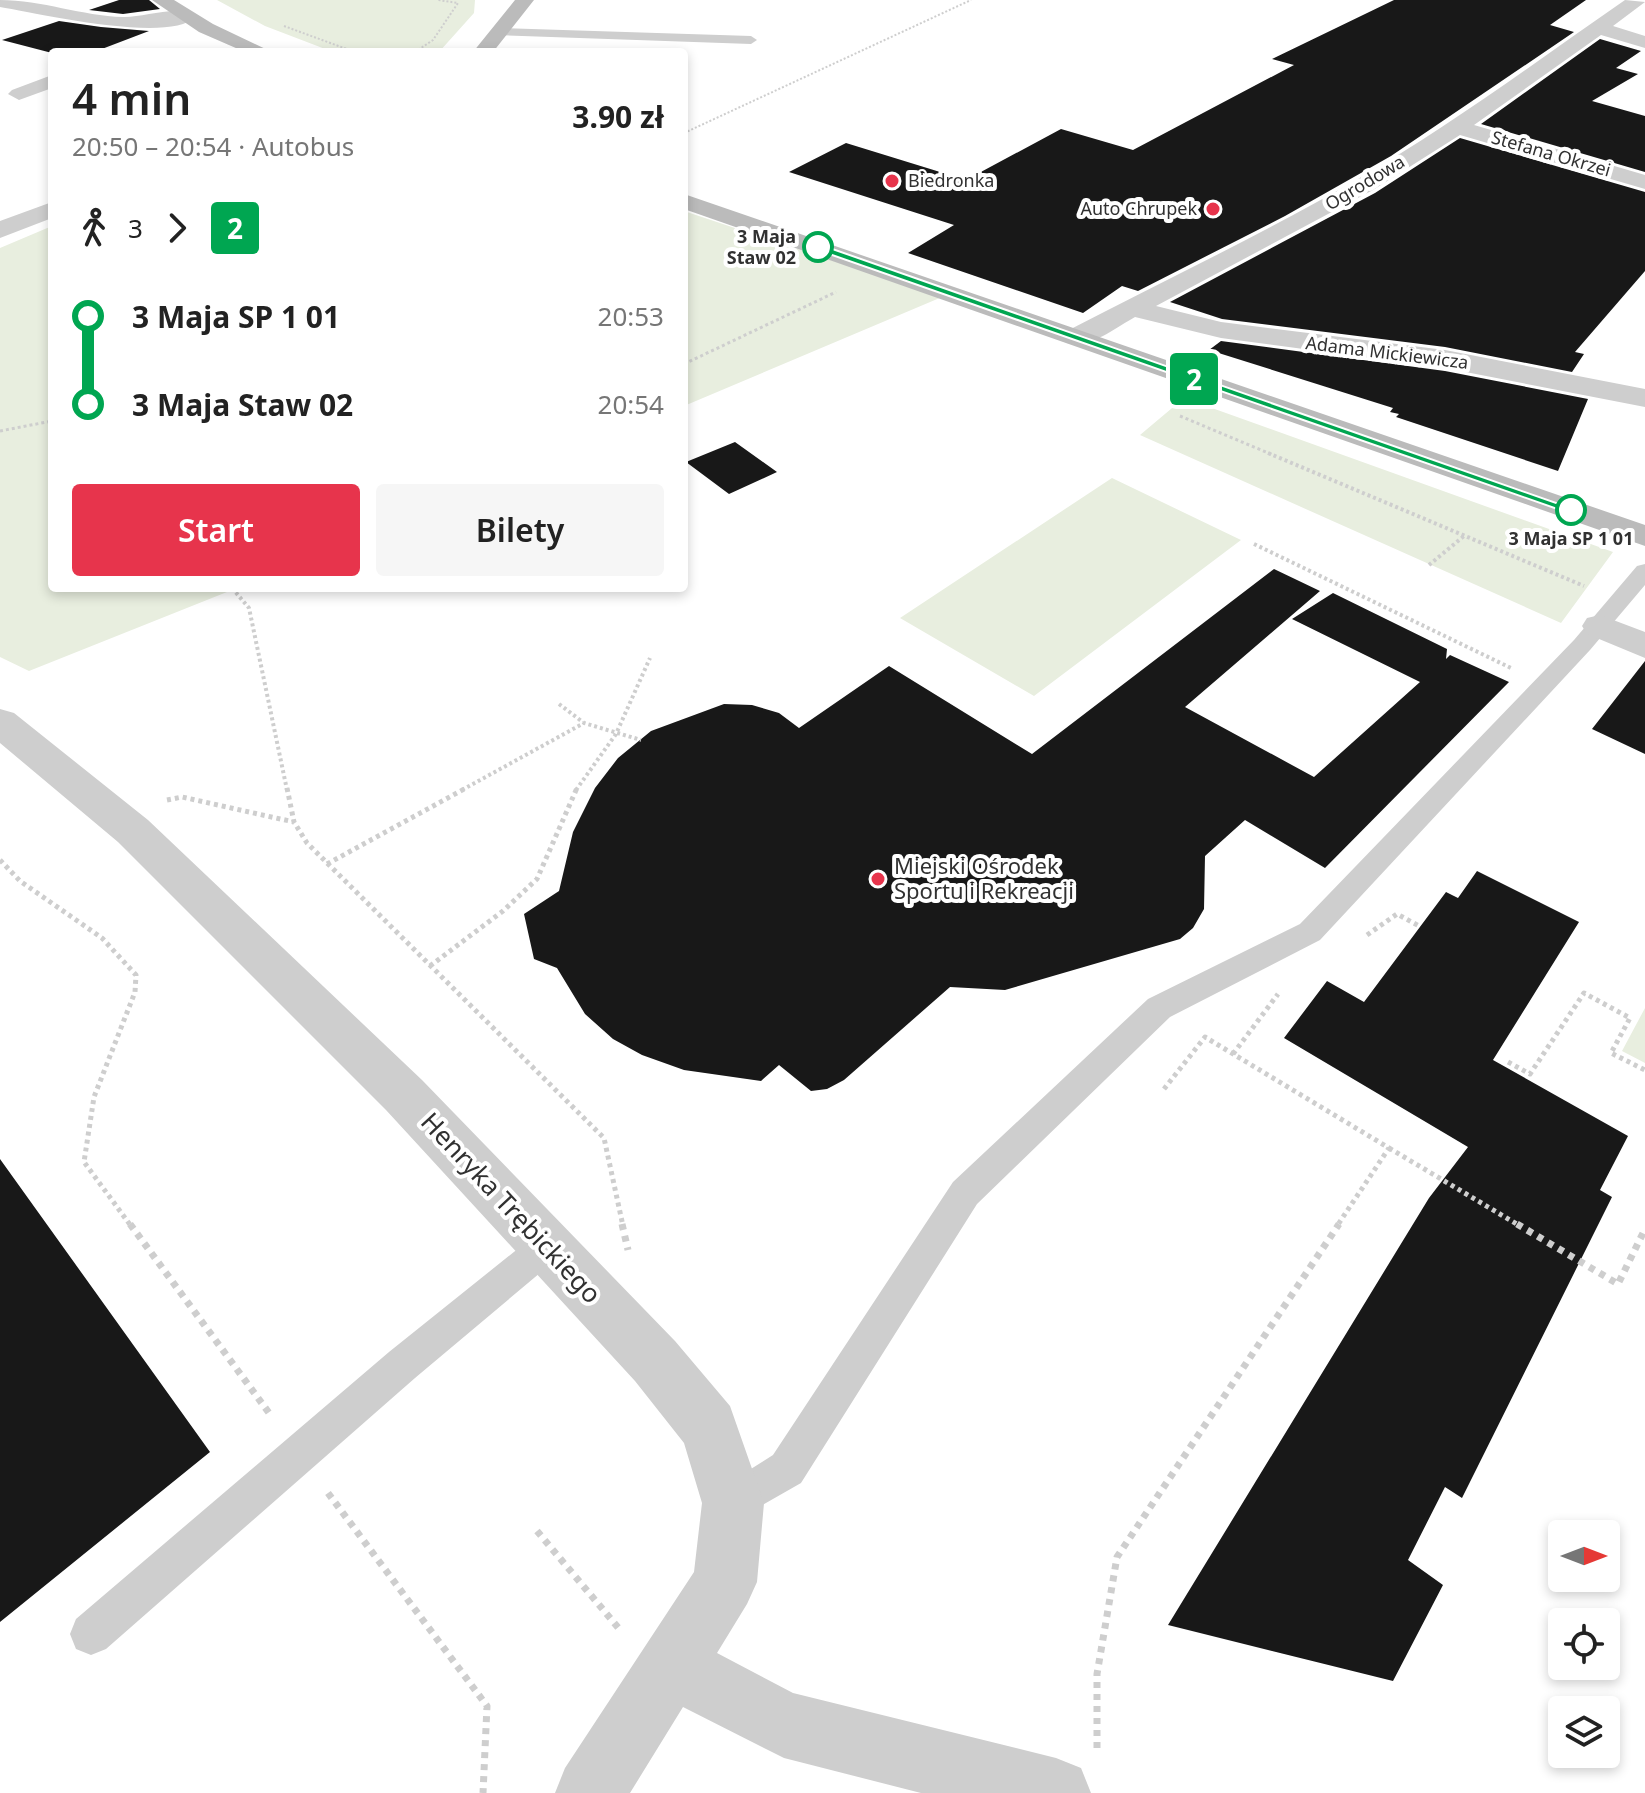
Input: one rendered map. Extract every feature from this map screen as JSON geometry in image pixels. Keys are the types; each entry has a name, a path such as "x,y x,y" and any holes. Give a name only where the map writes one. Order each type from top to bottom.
{"street":[{"path":"161,0 206,28 253,48"},
{"path":"486,48 525,0"},
{"name":"Ogrodowa","path":"1077,337 1334,203 1457,127 1637,0"},
{"path":"0,1 123,23 186,17"},
{"path":"161,40 206,28"},
{"path":"1599,28 1645,42"},
{"path":"19,94 48,83"},
{"name":"Stefana Okrzei","path":"1457,127 1645,182"},
{"path":"688,202 1645,536"},
{"path":"0,230 48,211"},
{"name":"Adama Mickiewicza","path":"1130,308 1221,330 1458,361 1645,398"},
{"path":"1610,614 1645,646"},
{"name":"Henryka Trębickiego","path":"0,722 112,814 404,1095 655,1361 709,1427 733,1503 725,1582 650,1652 590,1793"},
{"path":"650,1652 784,1724 1077,1778"}],"lane":[{"path":"500,32 751,40"},
{"path":"733,1503 787,1469 965,1193 1159,1008 1310,932 1610,614 1645,571"},
{"path":"91,1634 547,1246"}],"path":[{"path":"421,48 433,40 458,3 438,0"},
{"path":"688,131 971,0"},
{"path":"274,23 344,48"},
{"path":"688,362 842,289 827,284"},
{"path":"1168,411 1464,536 1610,614"},
{"path":"0,431 48,422"},
{"path":"1429,565 1464,536"},
{"path":"1254,544 1545,684"},
{"path":"235,592 249,608 294,822 307,843 327,864 604,1138 629,1253"},
{"path":"430,966 503,911 537,879 577,787 616,734 650,658"},
{"path":"559,704 584,723 641,740"},
{"path":"327,864 584,723"},
{"path":"112,814 182,797 294,822"},
{"path":"0,860 20,881 102,938 136,975 135,992 95,1100 83,1144 84,1162 487,1706 483,1793"},
{"path":"1508,1062 1530,1074 1584,993 1630,1018 1611,1053 1645,1070"},
{"path":"1164,1089 1205,1037 1618,1284 1645,1229"},
{"path":"1077,1778 1117,1557 1389,1148"},
{"path":"537,1531 650,1652"}],"green space":[{"path":"217,0 475,0 474,13 443,48 323,48 265,26"},
{"path":"688,212 942,297 688,404"},
{"path":"48,228 48,592 227,592 29,671 0,657 0,248"},
{"path":"1184,398 1613,552 1561,623 1140,435"},
{"path":"1112,478 1241,540 1034,696 900,618"},
{"path":"1645,1008 1645,1063 1622,1051"}],"building":[{"path":"119,0 149,0 160,9 123,14 89,10"},
{"path":"1394,0 1586,0 1550,25 1574,32 1391,156 1285,216 1138,291 1122,286 1083,313 908,253 954,225 789,172 846,143 966,180 1061,129 1133,150 1294,65 1272,59"},
{"path":"59,21 149,31 104,48 48,48 48,52 2,40"},
{"path":"1600,39 1641,51 1616,68 1638,74 1592,101 1645,116 1645,172 1481,124"},
{"path":"1460,138 1645,192 1645,271 1575,352 1584,354 1572,372 1445,347 1222,319 1170,302 1375,193"},
{"path":"1221,341 1445,371 1588,399 1558,471 1396,417 1399,414 1390,412 1393,408 1209,350"},
{"path":"735,442 777,472 729,494 688,461"},
{"name":"Miejski Ośrodek Sportu i Rekreacji","path":"1274,569 1320,591 1185,707 1314,777 1420,682 1292,619 1333,593 1447,649 1446,659 1450,655 1509,682 1325,868 1245,820 1205,856 1204,909 1193,928 1180,939 1005,990 950,987 844,1080 827,1089 811,1091 779,1065 761,1081 684,1070 642,1055 613,1039 585,1014 557,968 534,959 524,914 559,891 573,832 595,788 618,758 651,731 724,704 752,705 779,713 799,728 889,666 1032,754"},
{"path":"1645,661 1645,754 1592,729"},
{"path":"1477,871 1579,922 1493,1060 1628,1136 1600,1190 1612,1197 1462,1498 1445,1487 1408,1560 1443,1585 1393,1681 1168,1625 1429,1198 1468,1147 1284,1038 1327,981 1364,1002 1446,892 1458,898"},
{"path":"0,1159 210,1452 0,1622"}],"bus line":[{"name":"2","path":"818,247 1571,510"}],"place":[{"name":"Biedronka","path":"892,181"},
{"name":"Auto Chrupek","path":"1213,209"},
{"name":"3 Maja Staw 02","path":"818,247"},
{"name":"3 Maja SP 1 01","path":"1571,510"},
{"name":"Miejski Ośrodek Sportu i Rekreacji","path":"878,879"}]}
